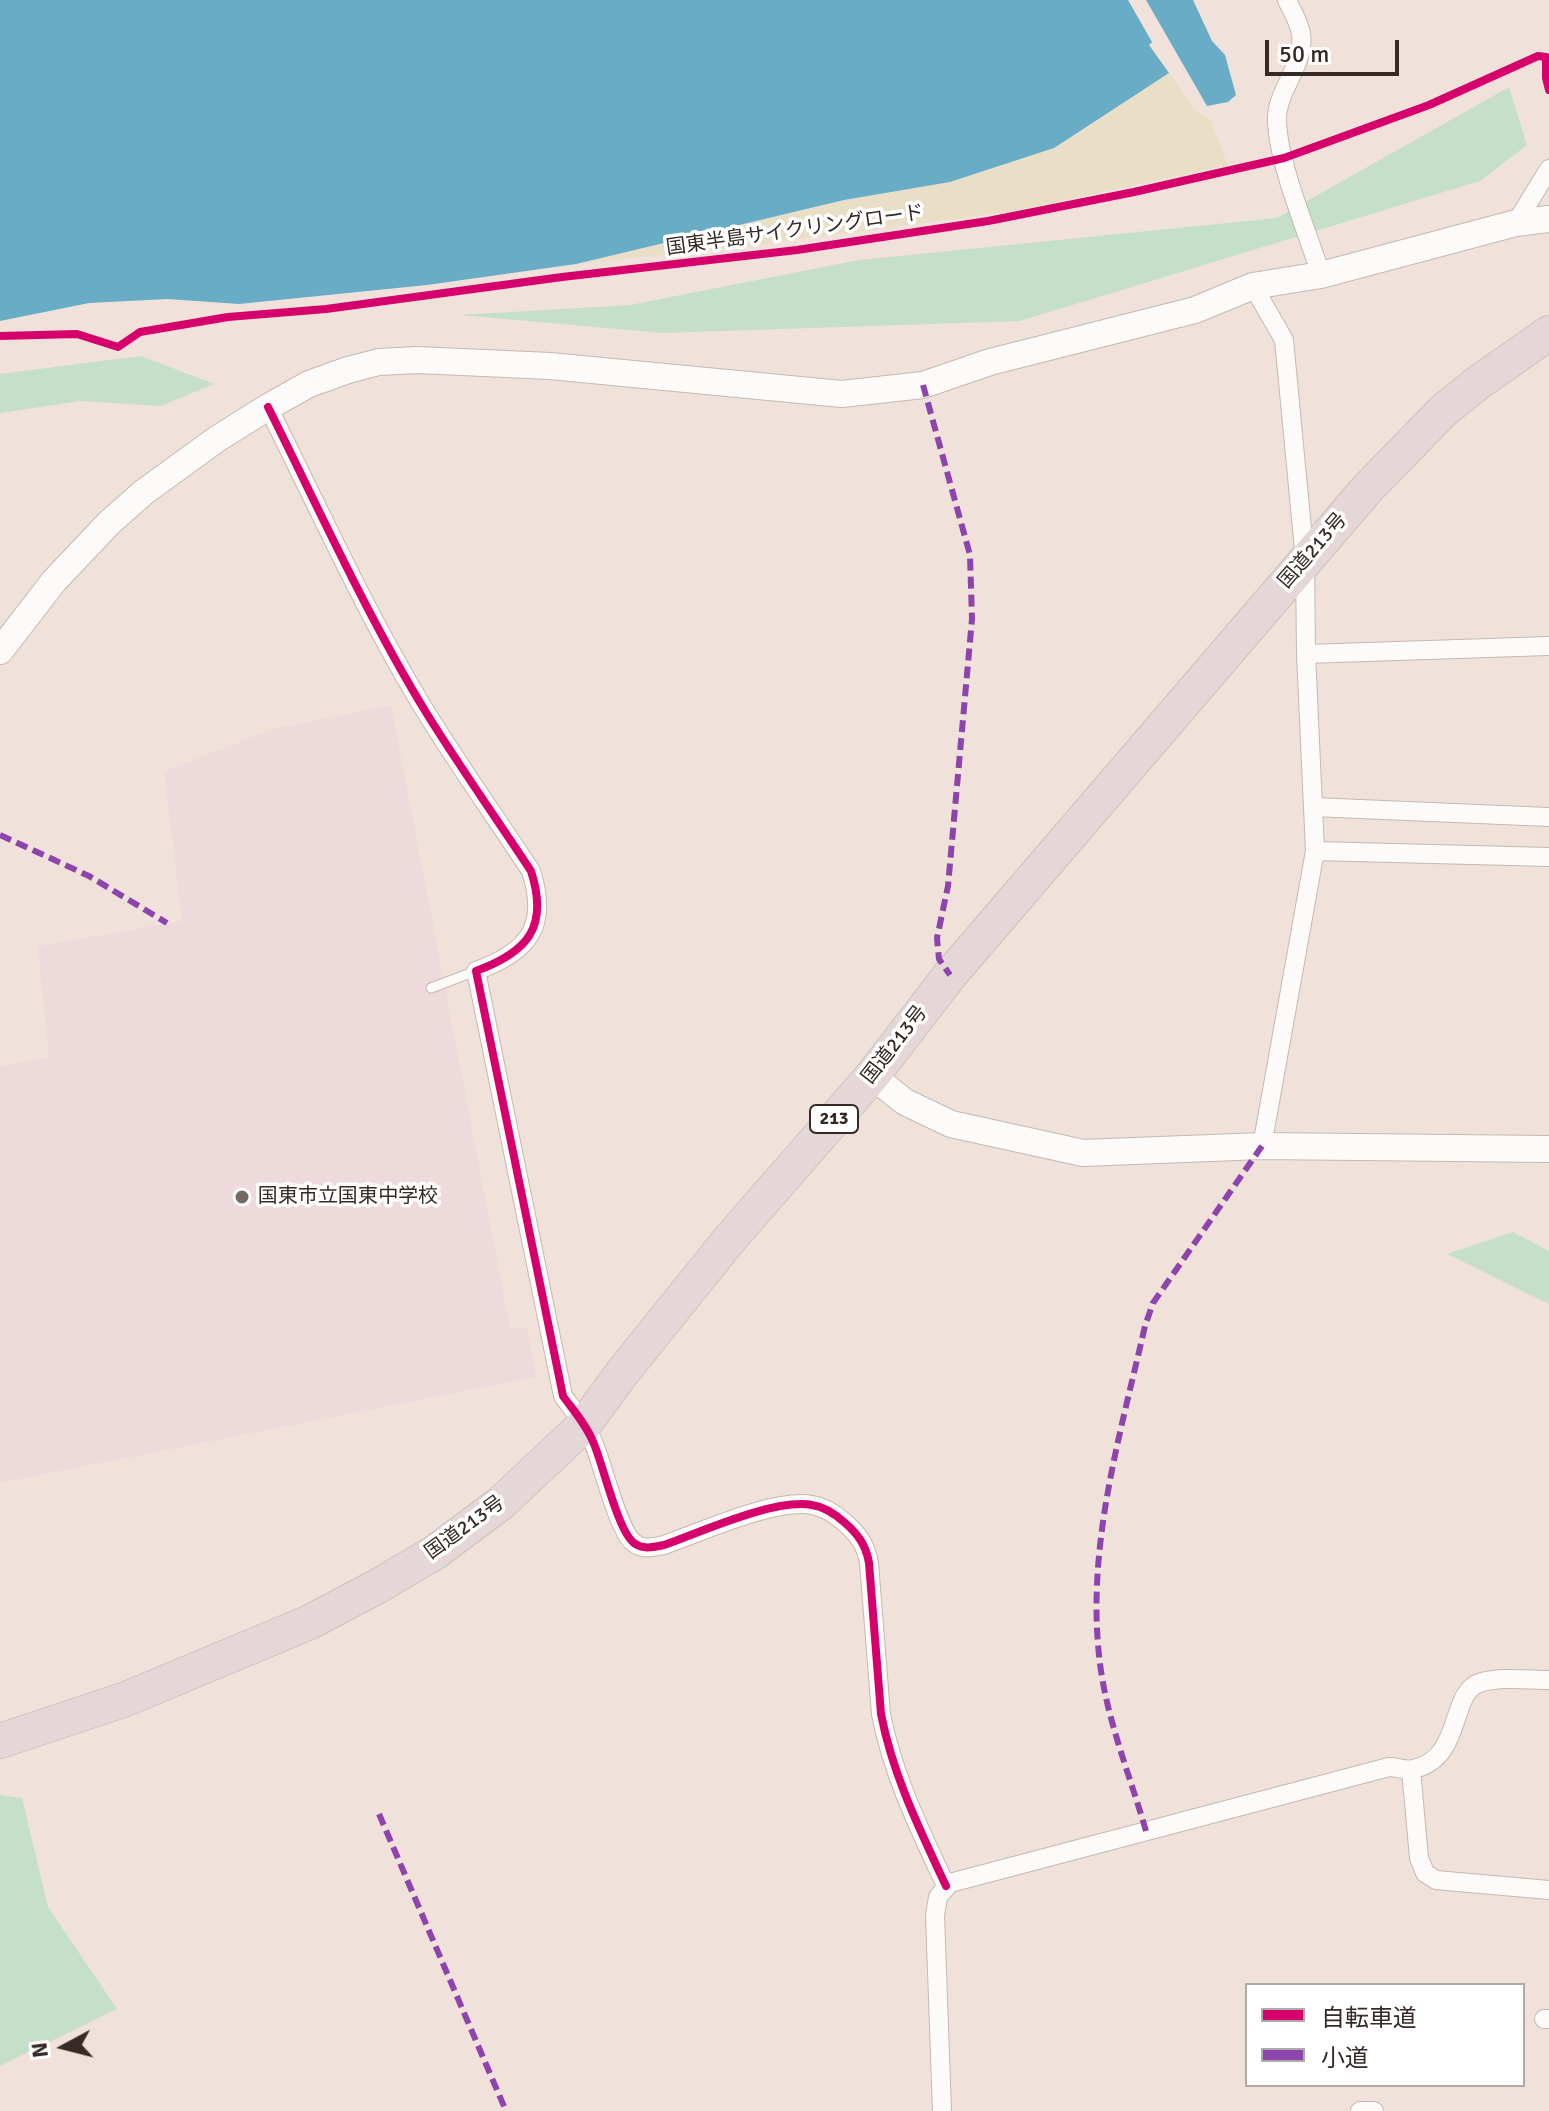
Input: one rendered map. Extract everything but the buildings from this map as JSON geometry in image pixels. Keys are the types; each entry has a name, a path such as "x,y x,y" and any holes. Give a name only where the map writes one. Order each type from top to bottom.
{"highway":[{"name":"国道213号","path":"0,1741 140,1693 310,1622 434,1553 501,1503 584,1425 729,1240 872,1076 950,975 1367,489 1443,411 1549,333"}],"street":[{"path":"1287,0 1300,29 1302,44 1278,107 1277,125 1284,158 1321,275"},
{"path":"1516,223 1549,169"},
{"path":"0,651 54,581 109,523 144,492 204,447 268,407 309,384 348,370 379,362 417,360 550,366 842,394 923,385 990,362 1195,310 1253,286 1321,275 1516,223 1549,219"},
{"path":"1253,286 1284,340 1305,560 1315,851 1262,1146"},
{"path":"268,407 405,675 531,871 539,911 535,927 524,944 508,957 476,971 563,1396 593,1440 624,1530 633,1543 641,1547 664,1545 760,1511 803,1504 823,1508 836,1515 862,1540 869,1563 884,1734 900,1786 946,1886"},
{"path":"1306,654 1549,646"},
{"path":"1313,807 1549,817"},
{"path":"1315,851 1549,857"},
{"path":"872,1076 905,1102 951,1124 1083,1153 1262,1146 1549,1149"},
{"path":"942,2111 935,1915 938,1897 946,1886 970,1877 1389,1767 1411,1770 1430,1761 1448,1743 1461,1704 1471,1688 1487,1681 1549,1680"},
{"path":"1411,1770 1419,1858 1425,1873 1436,1880 1549,1890"},
{"path":"1360,2111 1374,2111"}],"lane":[{"path":"431,988 476,971"}],"shaded area":[{"name":"国東市立国東中学校","path":"391,705 510,1328 527,1328 536,1377 0,1483 0,1066 49,1057 38,946 182,921 164,771 273,729"}],"green space":[{"path":"1509,87 1527,145 1480,181 1020,321 663,333 460,315 630,305 859,260 1277,218"},
{"path":"141,356 214,384 161,406 81,401 0,413 0,374"},
{"path":"1513,1232 1549,1251 1549,1304 1447,1254"},
{"path":"0,1795 22,1798 48,1907 117,2009 0,2066"}],"sand":[{"path":"1169,73 1197,112 1210,119 1228,165 1015,211 747,246 576,264 844,200 950,182 1054,148"}],"water":[{"path":"0,0 1128,0 1152,42 1149,45 1169,73 1054,148 950,182 844,200 576,264 427,285 239,304 168,299 89,303 0,321"},
{"path":"1146,0 1193,0 1212,41 1225,55 1236,95 1228,102 1207,106"}],"marked path":[{"path":"923,385 970,555 972,619 948,886 937,938 939,959 950,975"},
{"path":"0,835 89,876 167,923"},
{"path":"1146,1831 1115,1732 1101,1671 1097,1584 1107,1497 1145,1326 1153,1303 1262,1146"},
{"path":"379,1814 506,2111"}],"cycle path":[{"name":"国東半島サイクリングロード","path":"0,336 77,334 118,347 140,332 228,317 326,309 562,277 797,250 988,221 1284,158 1429,105 1538,56 1546,57 1549,90"},
{"path":"268,407 405,677 531,871 537,908 530,935 509,955 476,971 563,1396 591,1437 622,1525 634,1543 652,1547 759,1511 797,1504 825,1509 853,1531 863,1545 869,1563 881,1714 886,1737 908,1802 946,1886"}],"place":[{"name":"国東市立国東中学校","path":"242,1197"}]}
